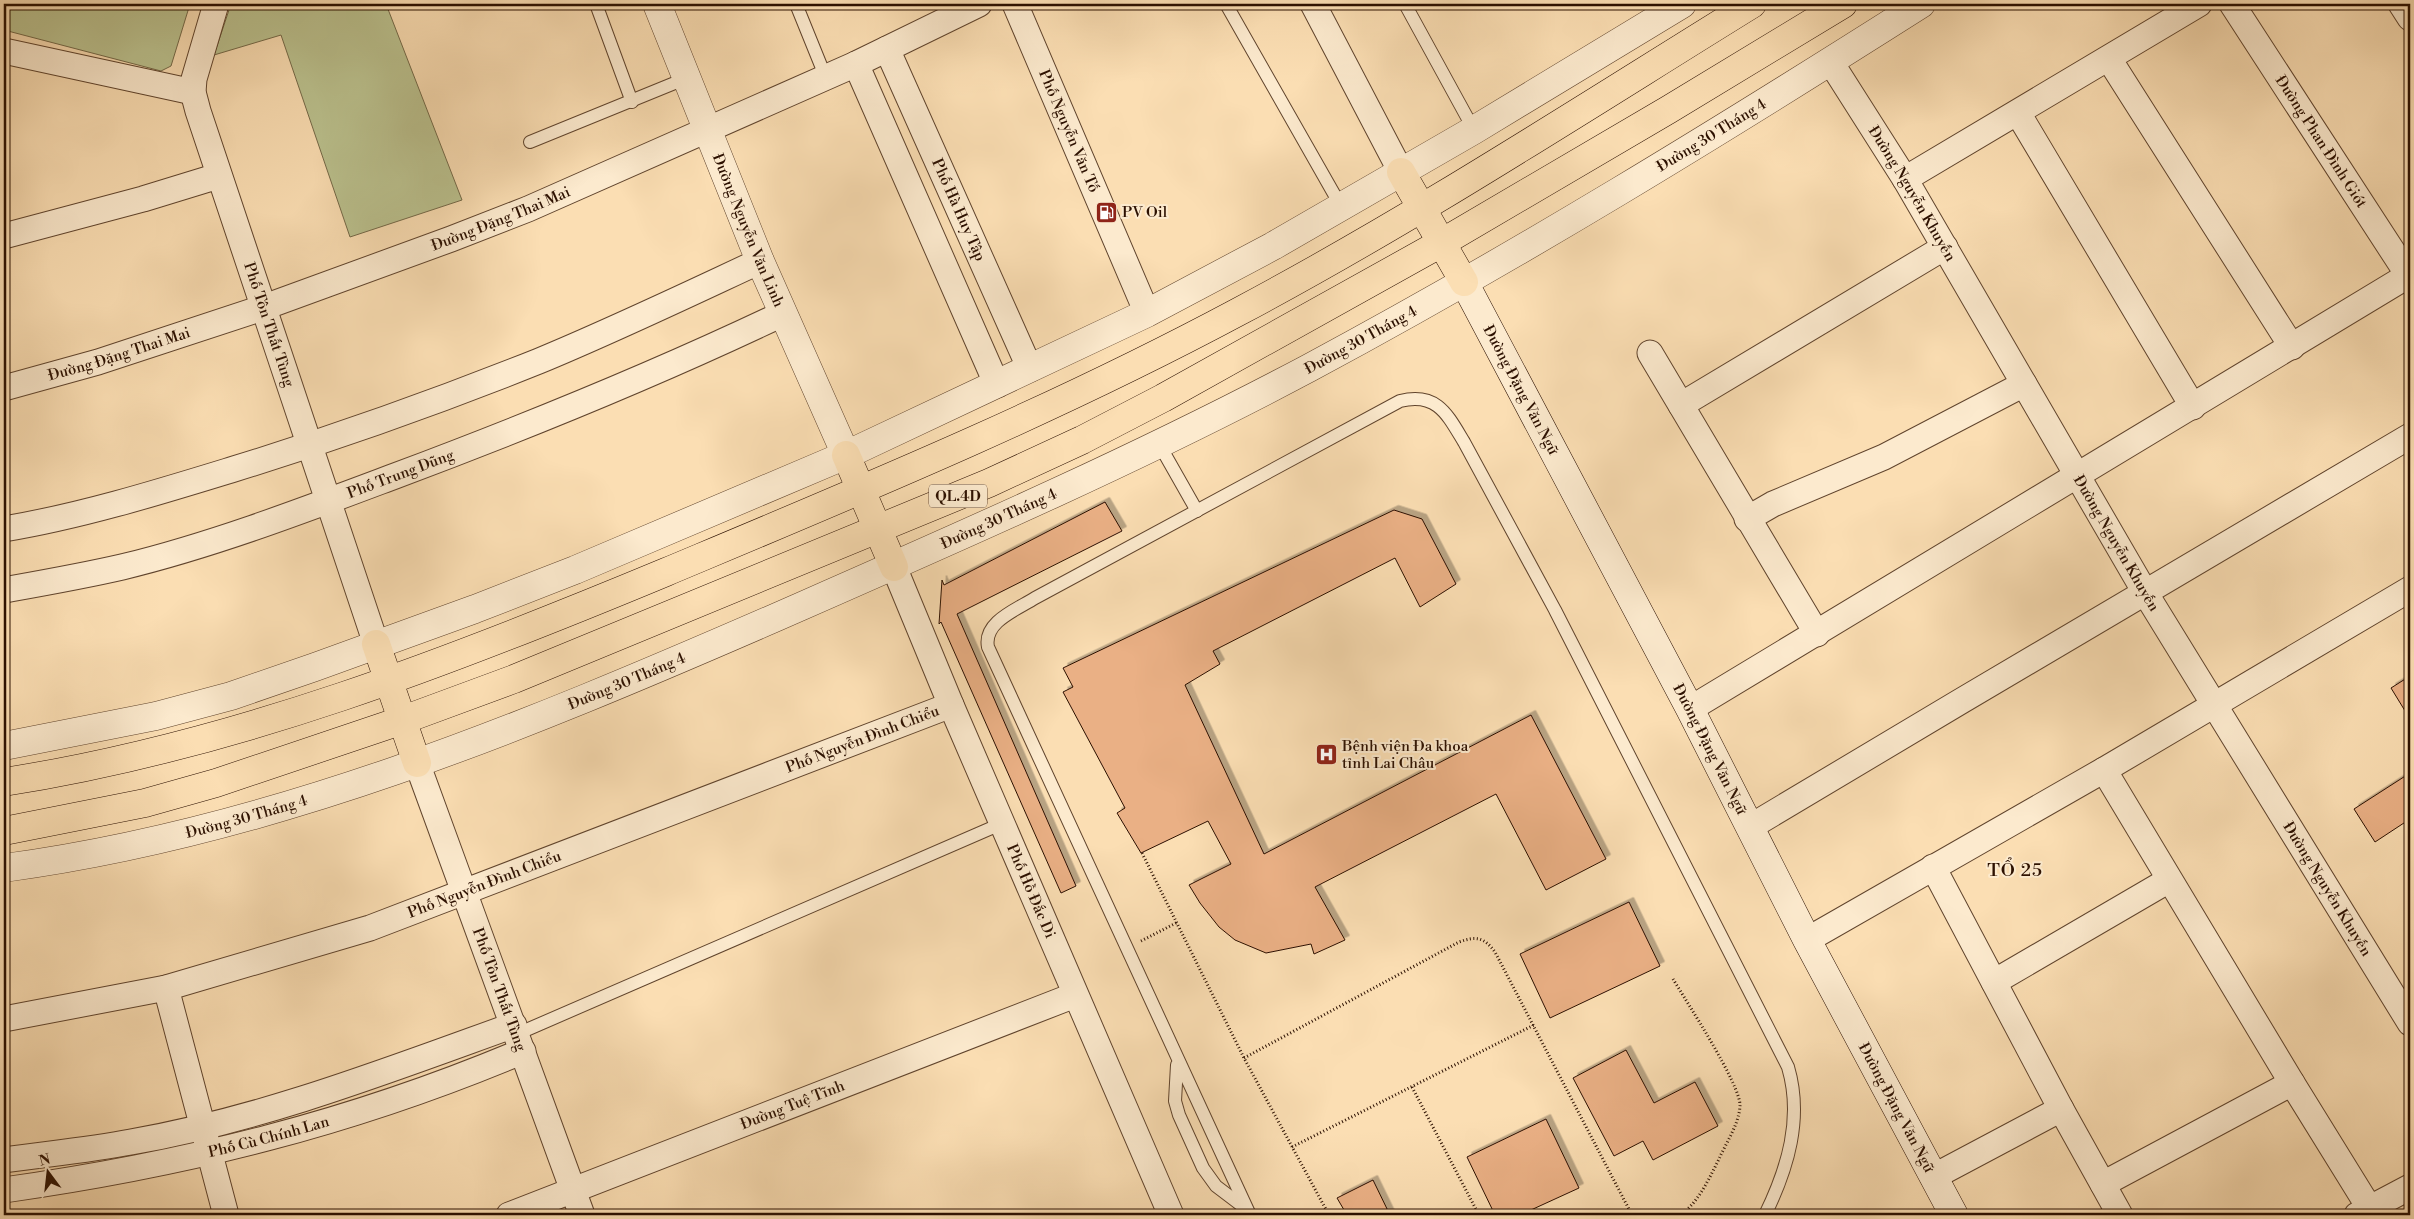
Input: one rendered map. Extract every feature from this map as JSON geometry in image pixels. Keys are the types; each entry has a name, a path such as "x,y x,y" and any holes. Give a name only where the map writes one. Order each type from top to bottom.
{"highway":[{"name":"QL.4D","path":"4,782 103,765 169,749 319,704 390,680 542,624 861,490 1053,404 1180,341 1318,269 1422,208 1752,4"},
{"name":"QL.4D","path":"4,831 145,803 216,783 403,720 514,679 989,484 1082,440 1163,398 1442,242 1668,110 1843,4"},
{"path":"1401,172 1464,282"},
{"path":"846,455 894,567"},
{"path":"376,644 390,680 417,763"}],"street":[{"name":"Phố Tôn Thất Tùng","path":"216,4 197,64 193,92 218,176 376,644"},
{"name":"Đường Nguyễn Văn Linh","path":"658,4 782,314 846,455"},
{"name":"Đường Đặng Thai Mai","path":"4,388 98,362 262,308 460,236 826,78 979,4"},
{"name":"Phố Nguyễn Văn Tố","path":"1015,4 1147,313"},
{"path":"1313,4 1401,172"},
{"path":"4,746 156,716 231,696 475,609 584,566 846,455 1147,313 1265,251 1474,130 1682,4"},
{"name":"Đường 30 Tháng 4","path":"4,868 126,848 198,830 335,790 417,763 644,675 1006,517 1159,444 1305,370 1464,282 1921,4"},
{"path":"1905,179 2199,4"},
{"name":"Đường Phan Đình Giót","path":"2232,4 2410,277"},
{"path":"2401,4 2410,18"},
{"name":"Phố Hà Huy Tập","path":"887,49 1030,369"},
{"path":"4,51 193,92"},
{"path":"2109,58 2292,347"},
{"name":"Đường Nguyễn Khuyến","path":"1830,61 1905,179 2146,594 2410,1023"},
{"path":"856,64 997,385"},
{"path":"2018,113 2193,407"},
{"path":"4,236 143,199 218,176"},
{"path":"1682,405 1945,247"},
{"path":"4,529 117,504 308,446 432,403 541,360 760,261"},
{"path":"1690,709 2410,277"},
{"name":"Đường Đặng Văn Ngữ","path":"1464,282 1690,709 1807,940 1954,1215"},
{"name":"Phố Trung Dũng","path":"4,590 123,567 220,538 327,501 578,405 684,360 782,314"},
{"path":"1650,353 1817,634"},
{"path":"1747,519 1773,504 1884,457 2024,384"},
{"path":"1750,827 1951,706 2146,594 2410,436"},
{"name":"Phố Hồ Đắc Di","path":"894,567 951,705 1171,1215"},
{"path":"1807,940 2104,770 2410,589"},
{"name":"Phố Nguyễn Đình Chiểu","path":"4,1019 166,988 370,928 464,894 951,705"},
{"name":"Phố Tôn Thất Tùng","path":"417,763 582,1215"},
{"path":"2104,770 2292,1083 2364,1212 2410,1187"},
{"path":"1933,868 2120,1215"},
{"path":"1994,982 2169,880"},
{"path":"166,988 226,1215"},
{"name":"Đường Tuệ Tĩnh","path":"509,1215 573,1192 1075,995"},
{"name":"Phố Cù Chính Lan","path":"4,1160 132,1142 203,1126 298,1100 398,1067 518,1037"},
{"name":"Phố Cù Chính Lan","path":"4,1190 83,1178 209,1154 297,1132 452,1080 518,1037"},
{"path":"2103,1184 2292,1083"},
{"path":"1933,1177 2061,1108"}],"lane":[{"path":"596,4 632,102"},
{"path":"796,4 826,78"},
{"path":"1226,4 1342,208"},
{"path":"1405,4 1474,130"},
{"path":"530,142 687,78"},
{"path":"1248,1212 1125,948 988,647 986,637 990,629 1000,619 1035,598 1400,401 1424,398 1447,415 1555,610 1788,1067 1793,1086 1795,1123 1783,1174 1764,1215"},
{"path":"1159,444 1198,511"},
{"path":"518,1037 1003,823"},
{"path":"1177,1062 1175,1101 1179,1115 1202,1168 1216,1186 1248,1212"}],"path":[{"path":"1142,853 1244,1058 1329,1215"},
{"path":"1125,948 1178,922"},
{"path":"1244,1058 1459,942 1478,937 1486,941 1495,952 1632,1215"},
{"path":"1673,979 1730,1076 1740,1105 1738,1118 1712,1175 1701,1194 1681,1215"},
{"path":"1292,1147 1534,1025"},
{"path":"1412,1087 1479,1215"}],"green space":[{"path":"4,4 190,4 171,66 161,71 4,30"},
{"path":"231,4 386,4 462,200 350,237 281,35 214,55"}],"building":[{"path":"1105,502 1122,531 957,614 1076,886 1061,893 941,622 939,624 942,580 944,585"},
{"path":"1394,510 1422,519 1456,584 1420,607 1395,558 1213,651 1220,664 1185,685 1264,854 1531,715 1606,859 1546,890 1496,794 1315,887 1345,940 1314,954 1311,944 1266,953 1235,940 1219,927 1200,903 1189,885 1231,864 1208,821 1141,853 1117,813 1125,808 1063,692 1073,687 1063,668"},
{"path":"2410,676 2410,719 2391,688"},
{"path":"2410,773 2410,819 2375,842 2354,809"},
{"path":"1629,902 1660,966 1550,1018 1520,954"},
{"path":"1626,1050 1654,1103 1695,1082 1718,1126 1653,1160 1643,1141 1614,1156 1573,1078"},
{"path":"1546,1119 1579,1188 1520,1215 1495,1215 1467,1157"},
{"path":"1373,1180 1390,1215 1347,1215 1337,1198"}],"place":[{"name":"PV Oil","path":"1106,212"},
{"name":"Bệnh viện Đa khoa tỉnh Lai Châu","path":"1326,755"}],"district":[{"name":"TỔ 25","path":"2015,870"}]}
